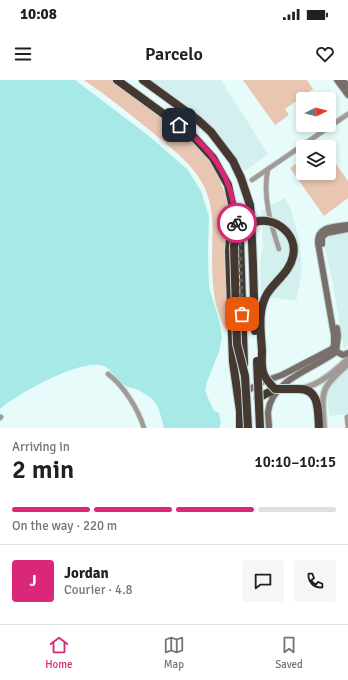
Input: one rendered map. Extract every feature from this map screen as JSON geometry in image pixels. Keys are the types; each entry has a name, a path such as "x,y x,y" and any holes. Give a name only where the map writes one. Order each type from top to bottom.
{"highway":[{"path":"117,80 191,134 213,158 222,172 230,190 240,240 244,376 248,428"},
{"path":"143,80 198,120 211,132 233,161 242,178 250,205 260,428"},
{"path":"230,190 232,224 229,251 232,346 240,411 240,428"},
{"path":"244,376 237,344 234,254 235,242 240,232 249,224 266,221 277,224 286,231 292,240 293,247 293,255 290,264 268,292 261,310 260,322 263,373 275,389"},
{"path":"258,398 275,389 301,388 312,393 316,402 319,428"}],"main road":[{"path":"339,80 348,87"},
{"path":"339,80 348,95"},
{"path":"240,411 241,398 245,392 262,382 298,370 329,357 334,351 338,336 321,240 327,233 348,225"},
{"path":"334,351 343,355 348,353"},
{"path":"269,428 268,413 272,400 298,370"},
{"path":"280,376 286,383"}],"street":[{"path":"252,180 348,114"},
{"path":"268,169 266,176 268,210 279,250"},
{"path":"301,388 313,385 327,377 348,359"},
{"path":"324,428 323,402 325,388 334,376 348,364"},
{"path":"108,374 116,380 130,400 142,420 144,428"},
{"path":"348,417 348,427"}],"shaded area":[{"path":"84,80 111,80 193,142 203,151 213,164 226,196 228,217 228,333 221,320 213,289 212,217 209,200 202,183 186,161 122,108"},
{"path":"150,80 221,80 268,154 245,171 219,134"},
{"path":"243,80 307,80 313,89 309,92 296,92 296,101 285,109 289,115 275,125"},
{"path":"296,164 296,176 290,168"},
{"path":"336,164 348,181 348,198 324,216 298,180 336,180"},
{"path":"285,198 290,207 300,242 302,271 296,301 261,296 260,262 263,248 261,211"},
{"path":"348,231 348,345 344,349 324,244 328,235"},
{"path":"348,366 348,414 329,416 327,391 329,383"}],"water":[{"path":"0,80 75,80 149,136 188,170 201,191 209,216 209,288 219,319 222,337 219,352 205,390 214,411 219,413 221,423 219,428 164,428 159,409 150,397 120,382 106,367 96,365 67,371 51,378 20,395 0,409"}],"way so far":[{"path":"237,223 240,240 242,314"}],"route":[{"path":"179,125 203,145 222,172 230,188 237,223"}]}
